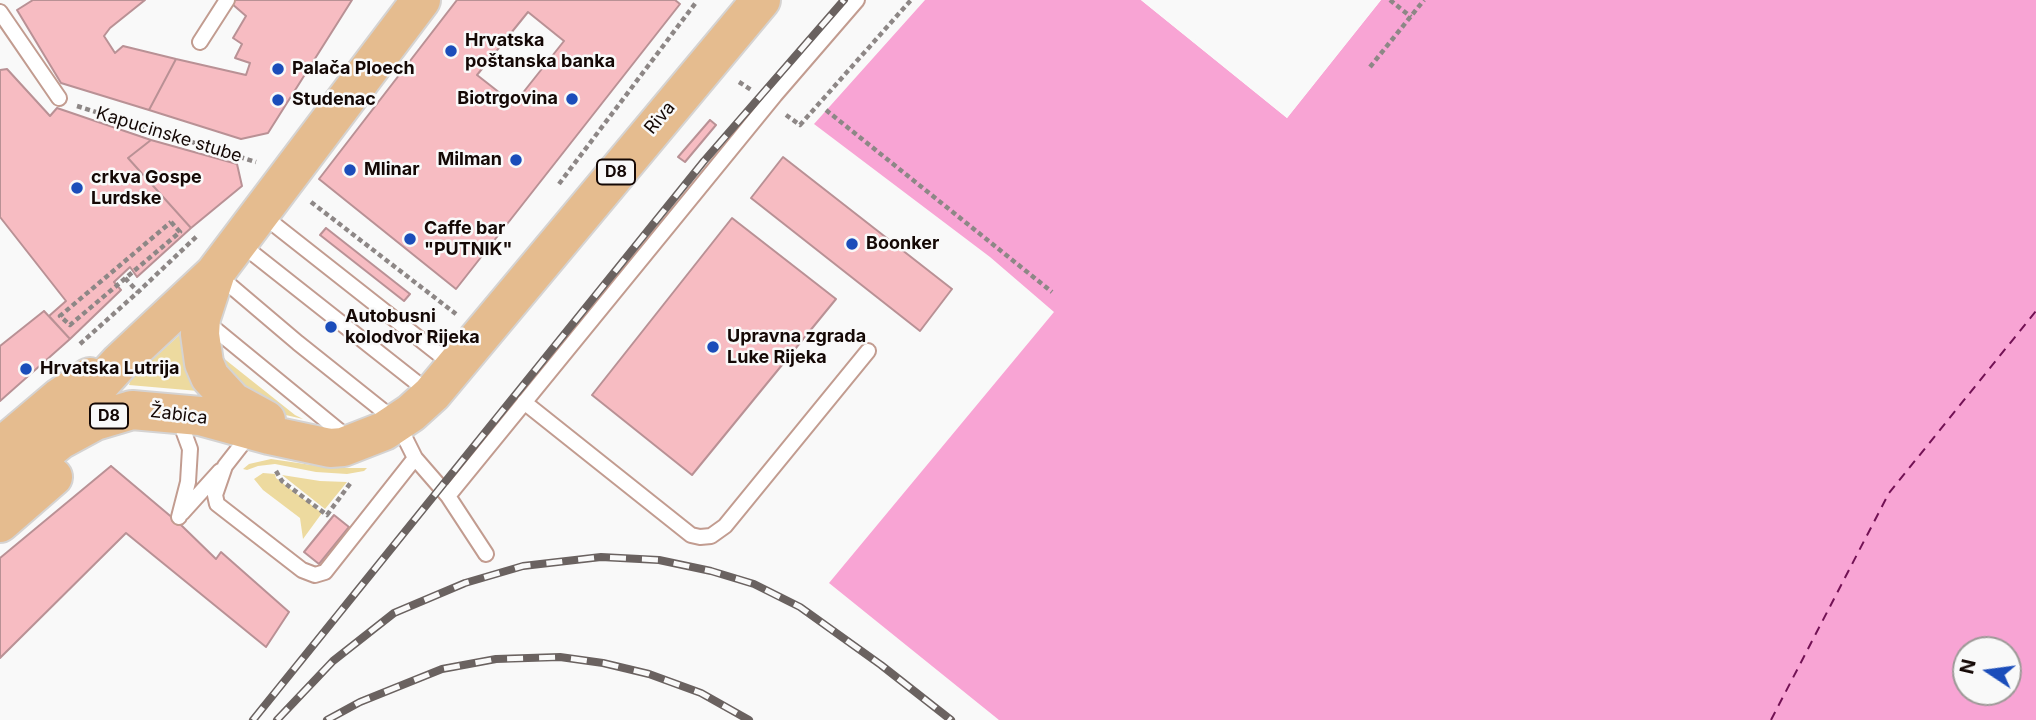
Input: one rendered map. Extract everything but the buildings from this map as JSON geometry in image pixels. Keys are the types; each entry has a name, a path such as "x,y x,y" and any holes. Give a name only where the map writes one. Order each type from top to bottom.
{"main road":[{"path":"60,440 89,396 120,362 215,273 250,228 275,170 421,0"},
{"name":"Riva","path":"470,326 761,0"},
{"path":"215,273 201,317 200,334 204,363 210,377 233,402 264,420 354,460"},
{"name":"Žabica","path":"60,440 95,421 116,414 132,410 162,411 210,418 272,453 330,448 354,460 371,438 397,422 443,381 470,326"},
{"path":"0,448 59,398 120,362"},
{"path":"0,523 92,444 141,417 162,411"},
{"name":"D8","path":"0,489 60,440"}],"lane":[{"path":"200,42 227,0"},
{"path":"448,496 789,79 857,0"},
{"path":"0,12 64,101"},
{"path":"250,228 443,381"},
{"path":"250,228 443,381"},
{"path":"215,273 397,422 415,458 448,496 486,554"},
{"path":"524,402 691,535 711,536 725,526 869,351"},
{"path":"162,411 177,421 190,449 188,482 179,517 243,443 255,437 272,453"},
{"path":"225,466 215,495 220,508 302,570 321,574 415,458"}],"path":[{"path":"551,194 696,2 689,0"},
{"path":"800,125 911,0"},
{"path":"1390,0 1411,17"},
{"path":"1370,67 1424,0"},
{"path":"685,17 692,22"},
{"name":"Kapucinske stube","path":"64,101 275,170"},
{"path":"826,110 1052,292"},
{"path":"275,170 470,326"},
{"path":"171,222 180,232 125,278 70,325 60,316 171,222"},
{"path":"79,344 198,236"},
{"path":"125,278 138,292"},
{"path":"272,453 282,481 327,515 354,460"}],"shaded area":[{"path":"925,0 1141,0 1287,118 1381,0 2036,0 2036,720 999,720 829,583 1054,312 990,257 814,124"},
{"path":"185,330 198,391 129,385 131,379"},
{"path":"222,357 303,419 277,413 263,406 225,367"},
{"path":"271,459 332,468 367,468 347,474 316,472 275,464 243,469 249,464"},
{"path":"263,473 275,474 276,478 322,513 303,539 300,518 263,490 254,479"},
{"path":"282,475 320,481 347,482 325,509"}],"pier":[{"path":"1141,0 1147,0 1286,113 1376,0 1381,0 1287,118"}],"ferry route":[{"path":"1771,720 1889,493 2036,311"}],"railway":[{"path":"253,720 704,161 844,0"},
{"path":"277,720 333,661 394,613 465,583 523,566 601,557 659,560 754,584 800,607 951,720"},
{"path":"327,720 360,702 442,669 496,659 560,657 603,663 649,674 701,693 749,720"}],"place":[{"name":"Hrvatska poštanska banka","path":"451,51"},
{"name":"Palača Ploech","path":"278,69"},
{"name":"Biotrgovina","path":"572,99"},
{"name":"Studenac","path":"278,100"},
{"name":"Milman","path":"516,160"},
{"name":"Mlinar","path":"350,170"},
{"name":"crkva Gospe Lurdske","path":"77,188"},
{"name":"Caffe bar \"PUTNIK\"","path":"410,239"},
{"name":"Boonker","path":"852,244"},
{"name":"Autobusni kolodvor Rijeka","path":"331,327"},
{"name":"Upravna zgrada Luke Rijeka","path":"713,347"},
{"name":"Hrvatska Lutrija","path":"26,369"}]}
